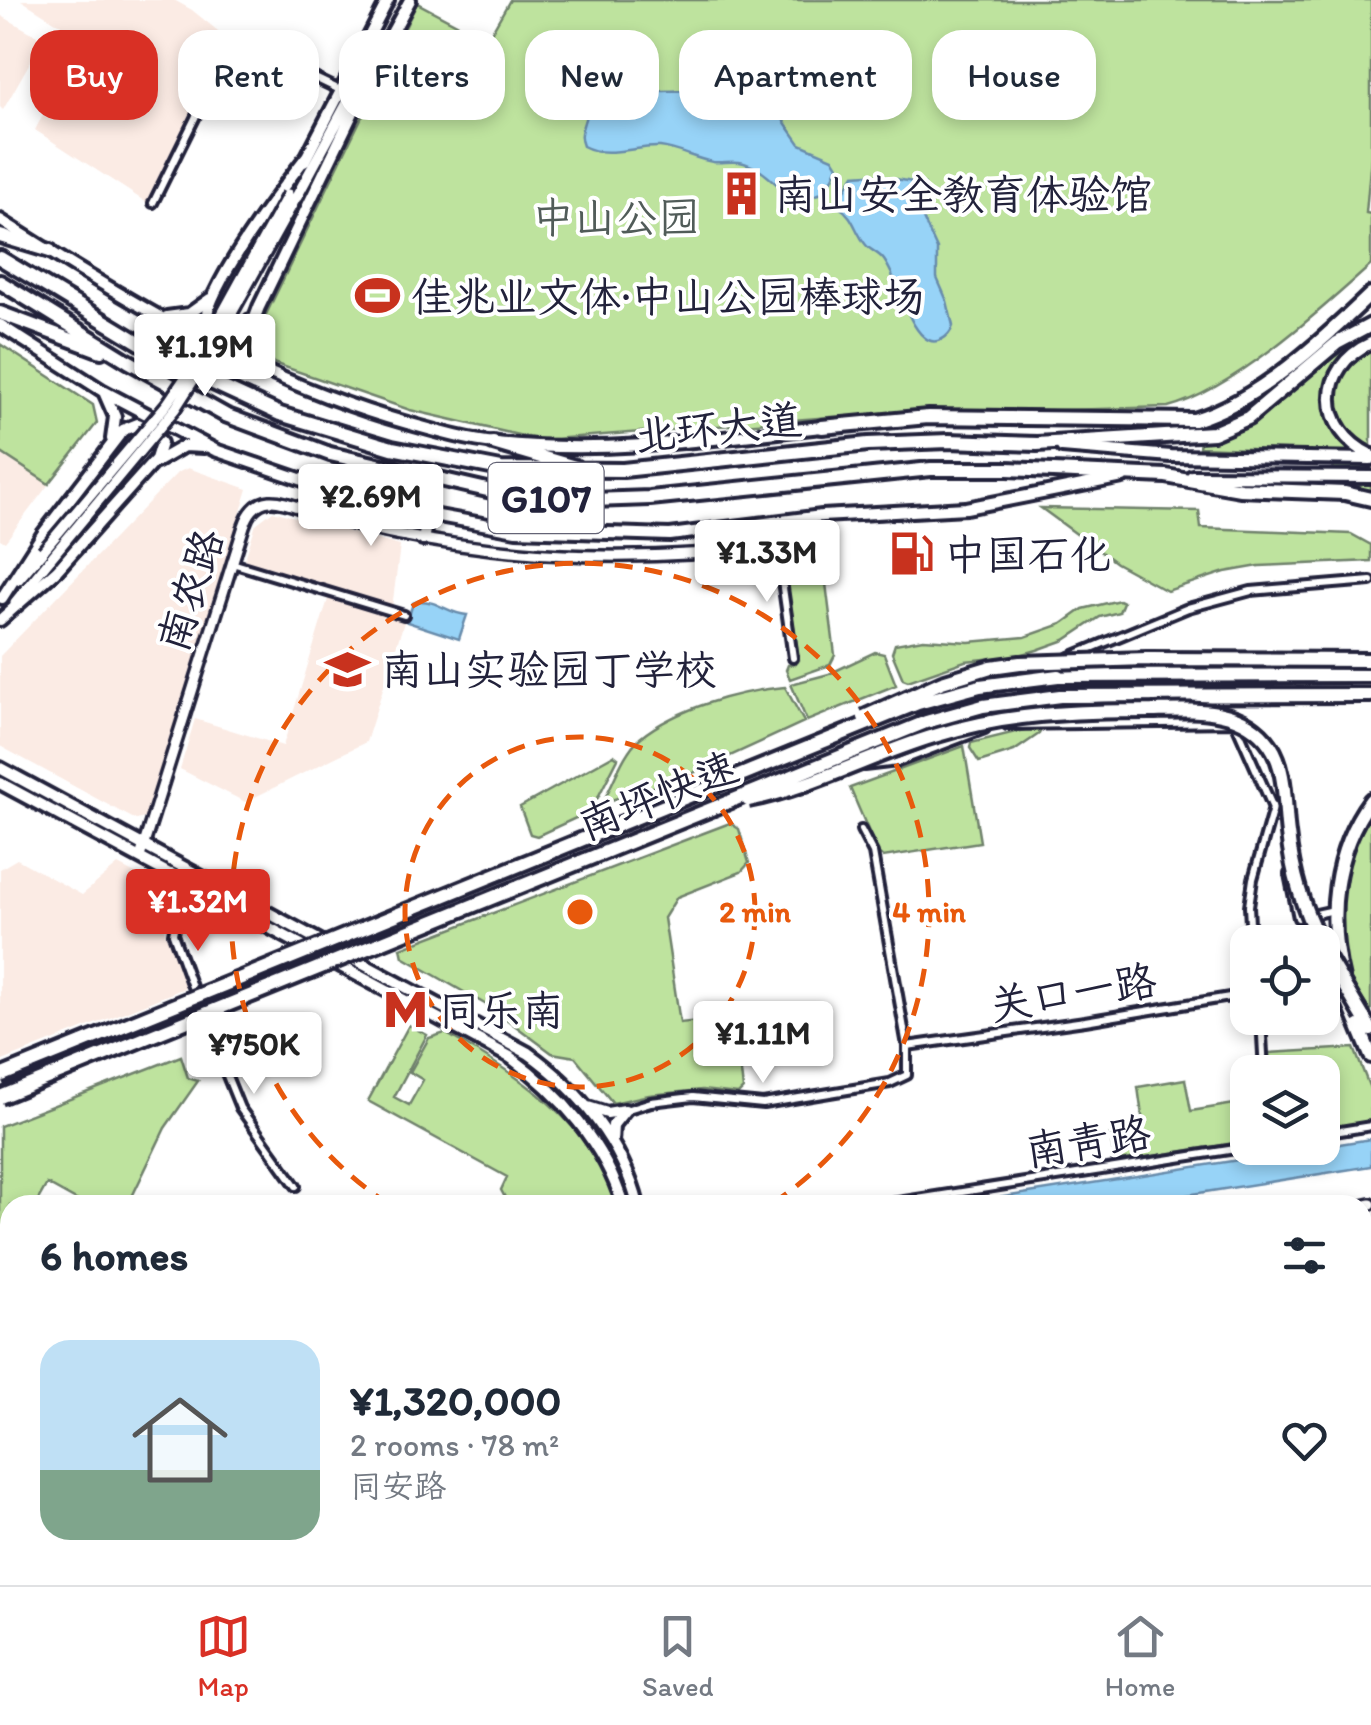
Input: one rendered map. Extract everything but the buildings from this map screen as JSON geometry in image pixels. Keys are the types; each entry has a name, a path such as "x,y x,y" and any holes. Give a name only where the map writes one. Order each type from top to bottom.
{"highway":[{"path":"0,236 50,252"},
{"name":"北环大道","path":"0,258 185,370 280,414 335,433 441,459 501,469 592,472 868,444 1037,444"},
{"name":"北环大道","path":"0,282 128,361 225,414 330,454 437,481 544,498 592,500 708,494 931,470 1139,474 1239,482"},
{"path":"822,427 928,417 1194,420 1232,404 1291,363 1371,294"},
{"path":"0,313 128,361"},
{"name":"G107","path":"1037,444 1224,429 1248,418 1337,344 1371,326"},
{"path":"493,443 592,472"},
{"name":"G107","path":"1239,482 1371,499"},
{"path":"813,745 915,693 991,667 1110,660 1371,660"},
{"name":"南坪快速","path":"0,1076 918,703 1022,679 1371,675"},
{"path":"1278,695 1371,704"},
{"name":"南坪快速","path":"0,1097 926,722 982,706 1060,696 1371,695"},
{"path":"713,808 794,788 930,737 996,720 1061,711 1219,712 1251,726 1274,751 1283,785 1292,862 1312,925"},
{"path":"1371,800 1348,840 1334,910 1341,973 1371,1056"},
{"path":"1340,977 1371,1030"}],"main road":[{"path":"373,30 388,0"},
{"path":"394,30 410,0"},
{"path":"292,196 339,98"},
{"path":"339,114 312,158 276,195 217,291 205,323 210,333 222,339 233,338 242,332 259,307 349,120"},
{"path":"0,220 151,311 263,370 344,404 493,443 625,448 822,427"},
{"path":"151,311 169,317 183,316 217,291"},
{"path":"259,307 250,349 263,370"},
{"path":"0,325 104,391 215,450 332,490 428,515 516,530 628,536 670,534 966,508 1139,474"},
{"path":"1371,343 1356,350 1338,368 1330,398 1333,414 1350,441 1371,457"},
{"path":"104,391 115,418 114,434 105,453"},
{"path":"0,620 57,570 144,472 160,449 158,436 145,426 127,427 42,534 1,600"},
{"name":"北环大道","path":"1037,444 1171,456 1371,457"},
{"path":"144,472 174,449 184,446 215,450"},
{"path":"1239,482 1371,477"},
{"path":"423,540 428,515"},
{"path":"0,768 512,1042 543,1064 584,1105 620,1157 635,1195"},
{"path":"0,783 510,1057 559,1098 591,1139 620,1195"},
{"path":"171,874 178,892 178,907"},
{"path":"178,907 187,897 204,892"},
{"path":"584,1105 607,1113 626,1110"},
{"path":"612,1144 614,1124 626,1110"},
{"path":"606,1165 616,1168 620,1157"},
{"path":"616,1185 621,1176 630,1179"}],"street":[{"path":"153,203 234,39 339,90"},
{"path":"0,620 47,554 168,404 292,196"},
{"name":"南农路","path":"140,857 246,519 254,508 266,502 423,540 567,558 686,556 776,546"},
{"path":"773,522 793,658"},
{"path":"1,600 47,554"},
{"path":"232,563 404,616"},
{"path":"400,933 1188,608 1252,591 1371,582"},
{"path":"816,761 882,766 981,730 1010,724 1235,722 1272,808 1255,866 1250,925"},
{"path":"1272,808 1282,808 1298,918 1334,910"},
{"path":"626,1110 651,1102 692,1097 764,1104 897,1082 909,1070 872,853 861,830"},
{"path":"178,907 172,934 197,1001"},
{"name":"关口一路","path":"907,1046 1086,1022 1230,997"},
{"path":"200,1010 240,1108 296,1186"},
{"path":"1340,1131 1371,1126"},
{"name":"南青路","path":"942,1195 1230,1149"}],"shaded area":[{"path":"21,0 174,0 217,30 178,30 178,120 188,120 147,203 35,130 40,120 158,120 158,30 69,30"},
{"path":"0,15 30,32 30,62 3,110"},
{"path":"0,452 49,484 5,542 0,539"},
{"path":"188,468 248,489 145,818 136,820 0,746 0,656 177,473"},
{"path":"273,511 400,546 392,608 244,562 256,524"},
{"name":"南山实验园丁学校","path":"329,596 405,619 366,742 245,802 180,769 195,719 283,746"},
{"path":"17,859 82,895 118,865 143,878 187,987 0,1062 0,869"}],"green space":[{"name":"中山公园","path":"510,0 1371,0 1371,156 1366,213 1371,214 1371,265 1247,367 1193,398 1168,407 831,417 540,440 410,410 273,363 259,329 360,120 505,120 505,30 493,30"},
{"name":"中山公园","path":"417,3 468,30 404,30"},
{"path":"1371,335 1371,495 1334,489 1333,452 1199,447 1200,442 1248,425 1328,361"},
{"path":"0,344 93,405 97,423 49,484 0,452"},
{"path":"1041,508 1199,511 1201,528 1351,534 1371,545 1371,561 1259,566 1225,572 1167,591 1116,563"},
{"path":"812,523 819,528 835,655 830,665 790,679 788,665 799,660 780,534 783,528"},
{"path":"1123,602 1119,612 1100,617 1065,640 1016,656 965,661 908,681 903,679 892,653 895,644 923,639 969,642 1025,637 1062,624 1083,609"},
{"path":"875,652 884,654 896,685 807,721 791,684 829,674"},
{"path":"785,687 804,722 682,778 608,801 605,798 629,750 655,727 709,703"},
{"path":"1036,727 1041,730 1039,734 1014,751 979,762 970,748 971,743"},
{"path":"964,746 980,842 883,857 850,788"},
{"path":"614,755 618,758 591,811 537,836 530,834 520,807"},
{"path":"1371,809 1371,1013 1348,973 1340,939 1342,889 1354,847"},
{"path":"730,823 739,829 749,863 741,872 677,897 664,918 680,1023 727,1018 735,1023 743,1089 738,1094 702,1090 613,1103 575,1057 552,1053 490,1007 403,957 401,948"},
{"path":"409,1025 427,1035 394,1097 409,1105 423,1080 410,1072 429,1038 445,1033 525,1083 570,1124 606,1175 615,1195 504,1195 501,1190 507,1177 368,1101"},
{"path":"1354,1048 1371,1091 1371,1122 1340,1127 1340,1055 1269,1053"},
{"path":"181,1056 188,1078 198,1081 165,1128 133,1195 67,1195 47,1184 41,1195 0,1195 0,1126"},
{"path":"1185,1079 1191,1111 1230,1105 1230,1144 1115,1162 1110,1135 1144,1130 1138,1087"}],"water":[{"path":"659,90 679,91 679,120 783,120 800,144 833,158 838,166 827,191 800,197 744,163 713,162 667,148 611,152 583,146 585,120 659,120"},
{"path":"854,175 924,184 921,214 937,249 937,278 953,326 941,340 928,340 918,330 884,260 866,245 839,207 838,201"},
{"path":"418,601 467,615 459,639 407,622 413,603"},
{"path":"1371,1139 1371,1166 1187,1195 1016,1195 1230,1161 1230,1165 1340,1165 1340,1144"}],"place":[{"name":"南山安全教育体验馆","path":"741,194"},
{"name":"佳兆业文体·中山公园棒球场","path":"378,296"},
{"name":"中国石化","path":"911,554"},
{"name":"南山实验园丁学校","path":"348,669"},
{"name":"同乐南","path":"405,1010"}]}
